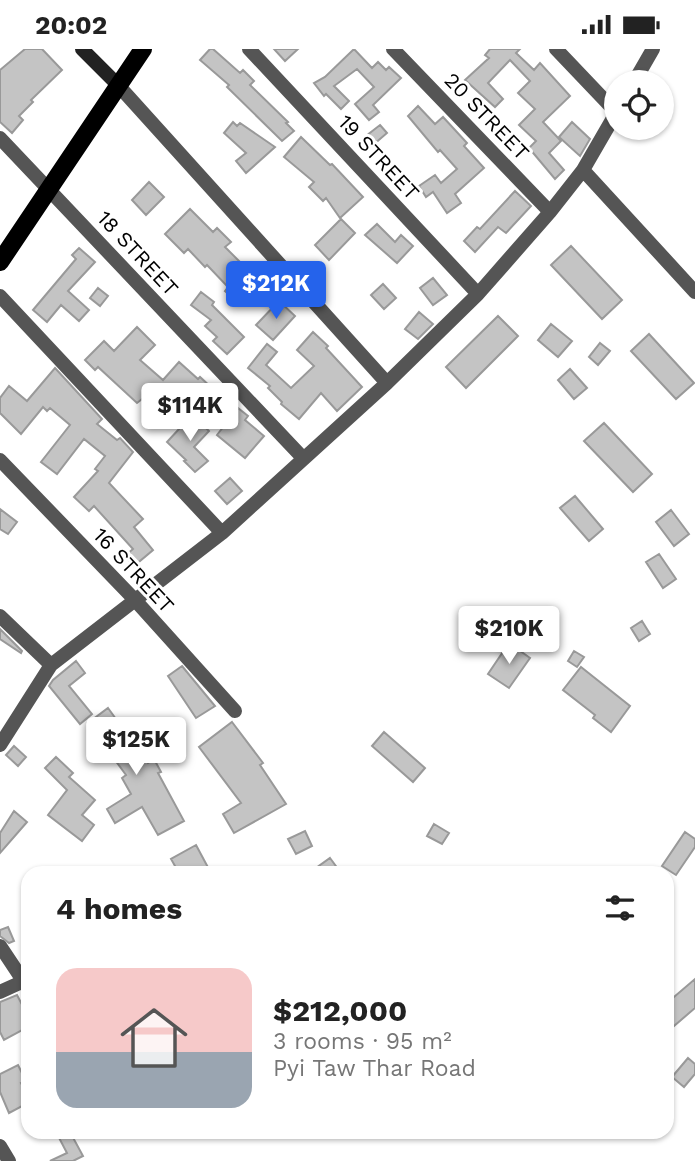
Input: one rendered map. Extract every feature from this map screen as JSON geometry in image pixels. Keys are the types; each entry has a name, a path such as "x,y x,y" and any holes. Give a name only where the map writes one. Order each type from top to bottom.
{"main road":[{"path":"0,263 143,49"}],"street":[{"path":"82,49 387,383"},
{"name":"19 STREET","path":"249,49 478,295"},
{"name":"20 STREET","path":"393,49 550,212"},
{"path":"556,49 604,99"},
{"path":"641,70 653,49"},
{"path":"0,745 51,665 222,533 387,383 478,295 583,170 604,133"},
{"name":"18 STREET","path":"0,138 303,459"},
{"path":"583,170 695,292"},
{"path":"0,296 222,533"},
{"name":"16 STREET","path":"0,460 135,600 235,711"},
{"path":"0,616 51,665"},
{"path":"0,946 21,977"},
{"path":"0,992 21,986"},
{"path":"0,1146 9,1161"}],"building":[{"path":"25,49 42,49 62,70 31,100 33,102 19,116 23,120 12,133 0,122 0,70"},
{"path":"210,49 240,73 243,70 254,81 250,85 294,131 282,141 227,87 229,85 200,60"},
{"path":"274,49 298,49 285,61"},
{"path":"354,49 372,68 378,62 386,70 389,67 401,78 373,105 379,112 369,120 355,104 374,87 357,69 334,86 349,101 341,109 326,94 324,96 314,83 325,77"},
{"path":"490,49 520,49 516,53 534,70 540,63 570,96 543,122 561,141 549,153 564,170 555,179 529,148 536,141 519,125 535,109 518,93 530,81 510,60 488,83 503,99 495,107 465,80 489,58 485,55"},
{"path":"418,106 435,124 443,117 467,143 464,146 484,168 455,194 461,203 447,213 433,192 426,197 419,186 435,175 441,183 457,169 440,150 438,152 408,116"},
{"path":"233,122 237,126 240,123 275,147 246,173 236,161 246,153 224,133"},
{"path":"572,122 590,139 580,156 559,137"},
{"path":"380,125 387,133 373,145 366,136"},
{"path":"301,137 332,164 363,197 340,218 326,198 323,201 309,187 314,182 284,157"},
{"path":"149,182 164,197 146,215 132,200"},
{"path":"515,191 531,206 506,233 498,227 475,252 464,241 477,227 480,229"},
{"path":"190,209 213,232 217,228 231,242 225,247 240,262 235,267 256,285 240,304 225,291 228,287 207,265 205,267 188,249 184,253 165,234"},
{"path":"341,219 355,233 329,260 315,245"},
{"path":"377,224 395,242 401,235 413,246 397,263 365,235"},
{"path":"571,246 622,300 602,319 551,265"},
{"path":"79,248 95,262 68,291 89,310 79,321 61,305 47,322 33,310 76,259 72,255"},
{"path":"433,278 447,295 433,305 420,288"},
{"path":"383,284 396,298 384,309 371,295"},
{"path":"98,288 108,296 100,306 90,298"},
{"path":"201,292 214,302 212,305 244,337 227,354 213,341 217,337 205,326 211,320 191,305"},
{"path":"279,301 295,316 273,340 256,325"},
{"path":"419,312 433,324 418,339 405,329"},
{"path":"498,316 518,336 466,388 446,367"},
{"path":"551,324 572,341 558,357 538,340"},
{"path":"137,327 155,345 140,360 163,380 179,362 213,389 200,402 184,386 178,392 177,390 158,413 142,399 137,403 98,367 95,370 85,360 104,341 114,351"},
{"path":"313,332 362,387 337,411 321,393 299,419 281,404 268,388 270,386 248,368 267,344 277,352 266,365 291,388 314,366 297,350"},
{"path":"649,334 694,383 676,399 631,351"},
{"path":"600,343 610,351 598,365 589,357"},
{"path":"55,368 102,419 97,424 117,440 120,438 133,452 109,483 143,519 134,527 153,550 134,566 125,556 133,549 94,506 89,511 74,497 98,471 95,469 105,456 84,439 57,474 41,462 70,425 50,408 47,411 43,407 21,434 0,413 0,398 9,386 27,401"},
{"path":"570,369 587,388 574,399 558,380"},
{"path":"238,408 248,416 245,420 264,436 245,458 217,435"},
{"path":"192,415 209,431 194,447 208,461 195,472 167,442"},
{"path":"604,423 652,474 633,492 584,441"},
{"path":"230,478 242,491 227,504 215,491"},
{"path":"575,496 603,529 589,541 560,508"},
{"path":"0,509 17,522 8,534 0,529"},
{"path":"671,510 689,534 674,546 656,522"},
{"path":"659,554 676,579 663,588 646,562"},
{"path":"642,621 650,634 639,641 631,628"},
{"path":"0,629 22,651 21,653 0,639"},
{"path":"509,643 530,658 509,688 488,674"},
{"path":"574,651 584,657 577,667 568,661"},
{"path":"76,661 85,673 69,686 92,714 80,724 49,686"},
{"path":"182,666 215,706 196,718 168,676"},
{"path":"581,667 630,706 611,732 593,718 595,715 563,690"},
{"path":"108,708 148,763 154,759 161,772 158,773 184,821 158,835 142,807 115,823 107,809 131,794 122,778 126,775 88,723"},
{"path":"232,722 263,763 260,765 286,804 234,833 223,814 241,803 199,747"},
{"path":"384,732 425,768 413,782 372,746"},
{"path":"14,746 26,757 18,766 6,755"},
{"path":"56,757 73,773 69,777 95,800 82,815 94,825 82,841 48,815 67,790 45,768"},
{"path":"14,811 27,822 0,853 0,833"},
{"path":"434,824 449,833 442,844 427,836"},
{"path":"305,831 312,846 296,854 288,839"},
{"path":"685,832 695,839 695,847 676,875 674,866 662,866"},
{"path":"196,845 207,866 175,866 171,859"},
{"path":"330,858 336,866 319,866"},
{"path":"8,927 14,941 9,943 0,936 0,930"},
{"path":"695,979 695,1008 674,1026 674,997"},
{"path":"17,995 21,1003 21,1031 4,1040 0,1032 0,1002"},
{"path":"688,1058 695,1064 695,1074 684,1087 674,1079 674,1075"},
{"path":"18,1065 21,1071 21,1107 9,1113 0,1092 0,1074"},
{"path":"60,1139 74,1139 83,1156 73,1161 50,1161 67,1153"}]}
